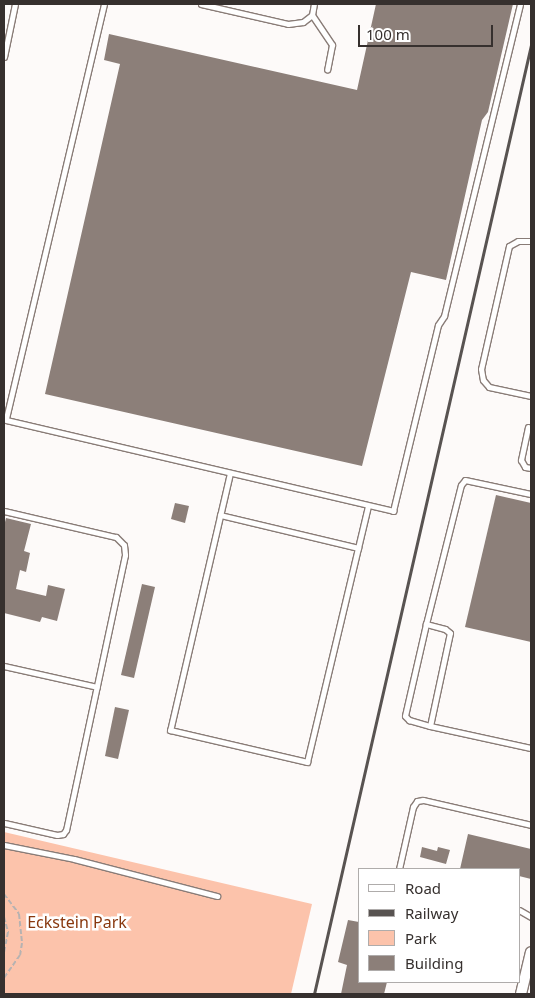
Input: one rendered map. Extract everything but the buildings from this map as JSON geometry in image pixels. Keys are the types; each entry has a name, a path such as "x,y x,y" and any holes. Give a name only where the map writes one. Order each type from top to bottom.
{"street":[{"path":"521,994 529,968 531,952"}],"lane":[{"path":"4,56 15,4"},
{"path":"104,4 6,420 393,511 438,325 444,316 520,4"},
{"path":"201,4 288,24 303,22 312,15 314,4"},
{"path":"312,15 332,44 327,70"},
{"path":"531,241 518,241 510,246 481,369 483,380 489,387 531,396"},
{"path":"528,427 521,460 525,467 531,468"},
{"path":"230,473 170,730 307,762 368,506"},
{"path":"531,494 464,480 461,485 405,716 409,720 430,726 531,748"},
{"path":"4,512 116,537 124,545 125,555 66,830 63,834 57,835 4,823"},
{"path":"220,515 358,548"},
{"path":"426,624 446,629 450,633 430,726"},
{"path":"4,666 97,687"},
{"path":"399,868 413,807 417,801 423,800 531,825"},
{"path":"4,845 74,859 217,896"},
{"path":"520,911 531,917"}],"path":[{"path":"4,894 19,914 22,943 20,954 4,978"},
{"path":"4,918 8,932 4,953"}],"green space":[{"name":"Eckstein Park","path":"4,832 312,904 291,994 4,994"}],"railway":[{"path":"314,994 531,45"}]}
